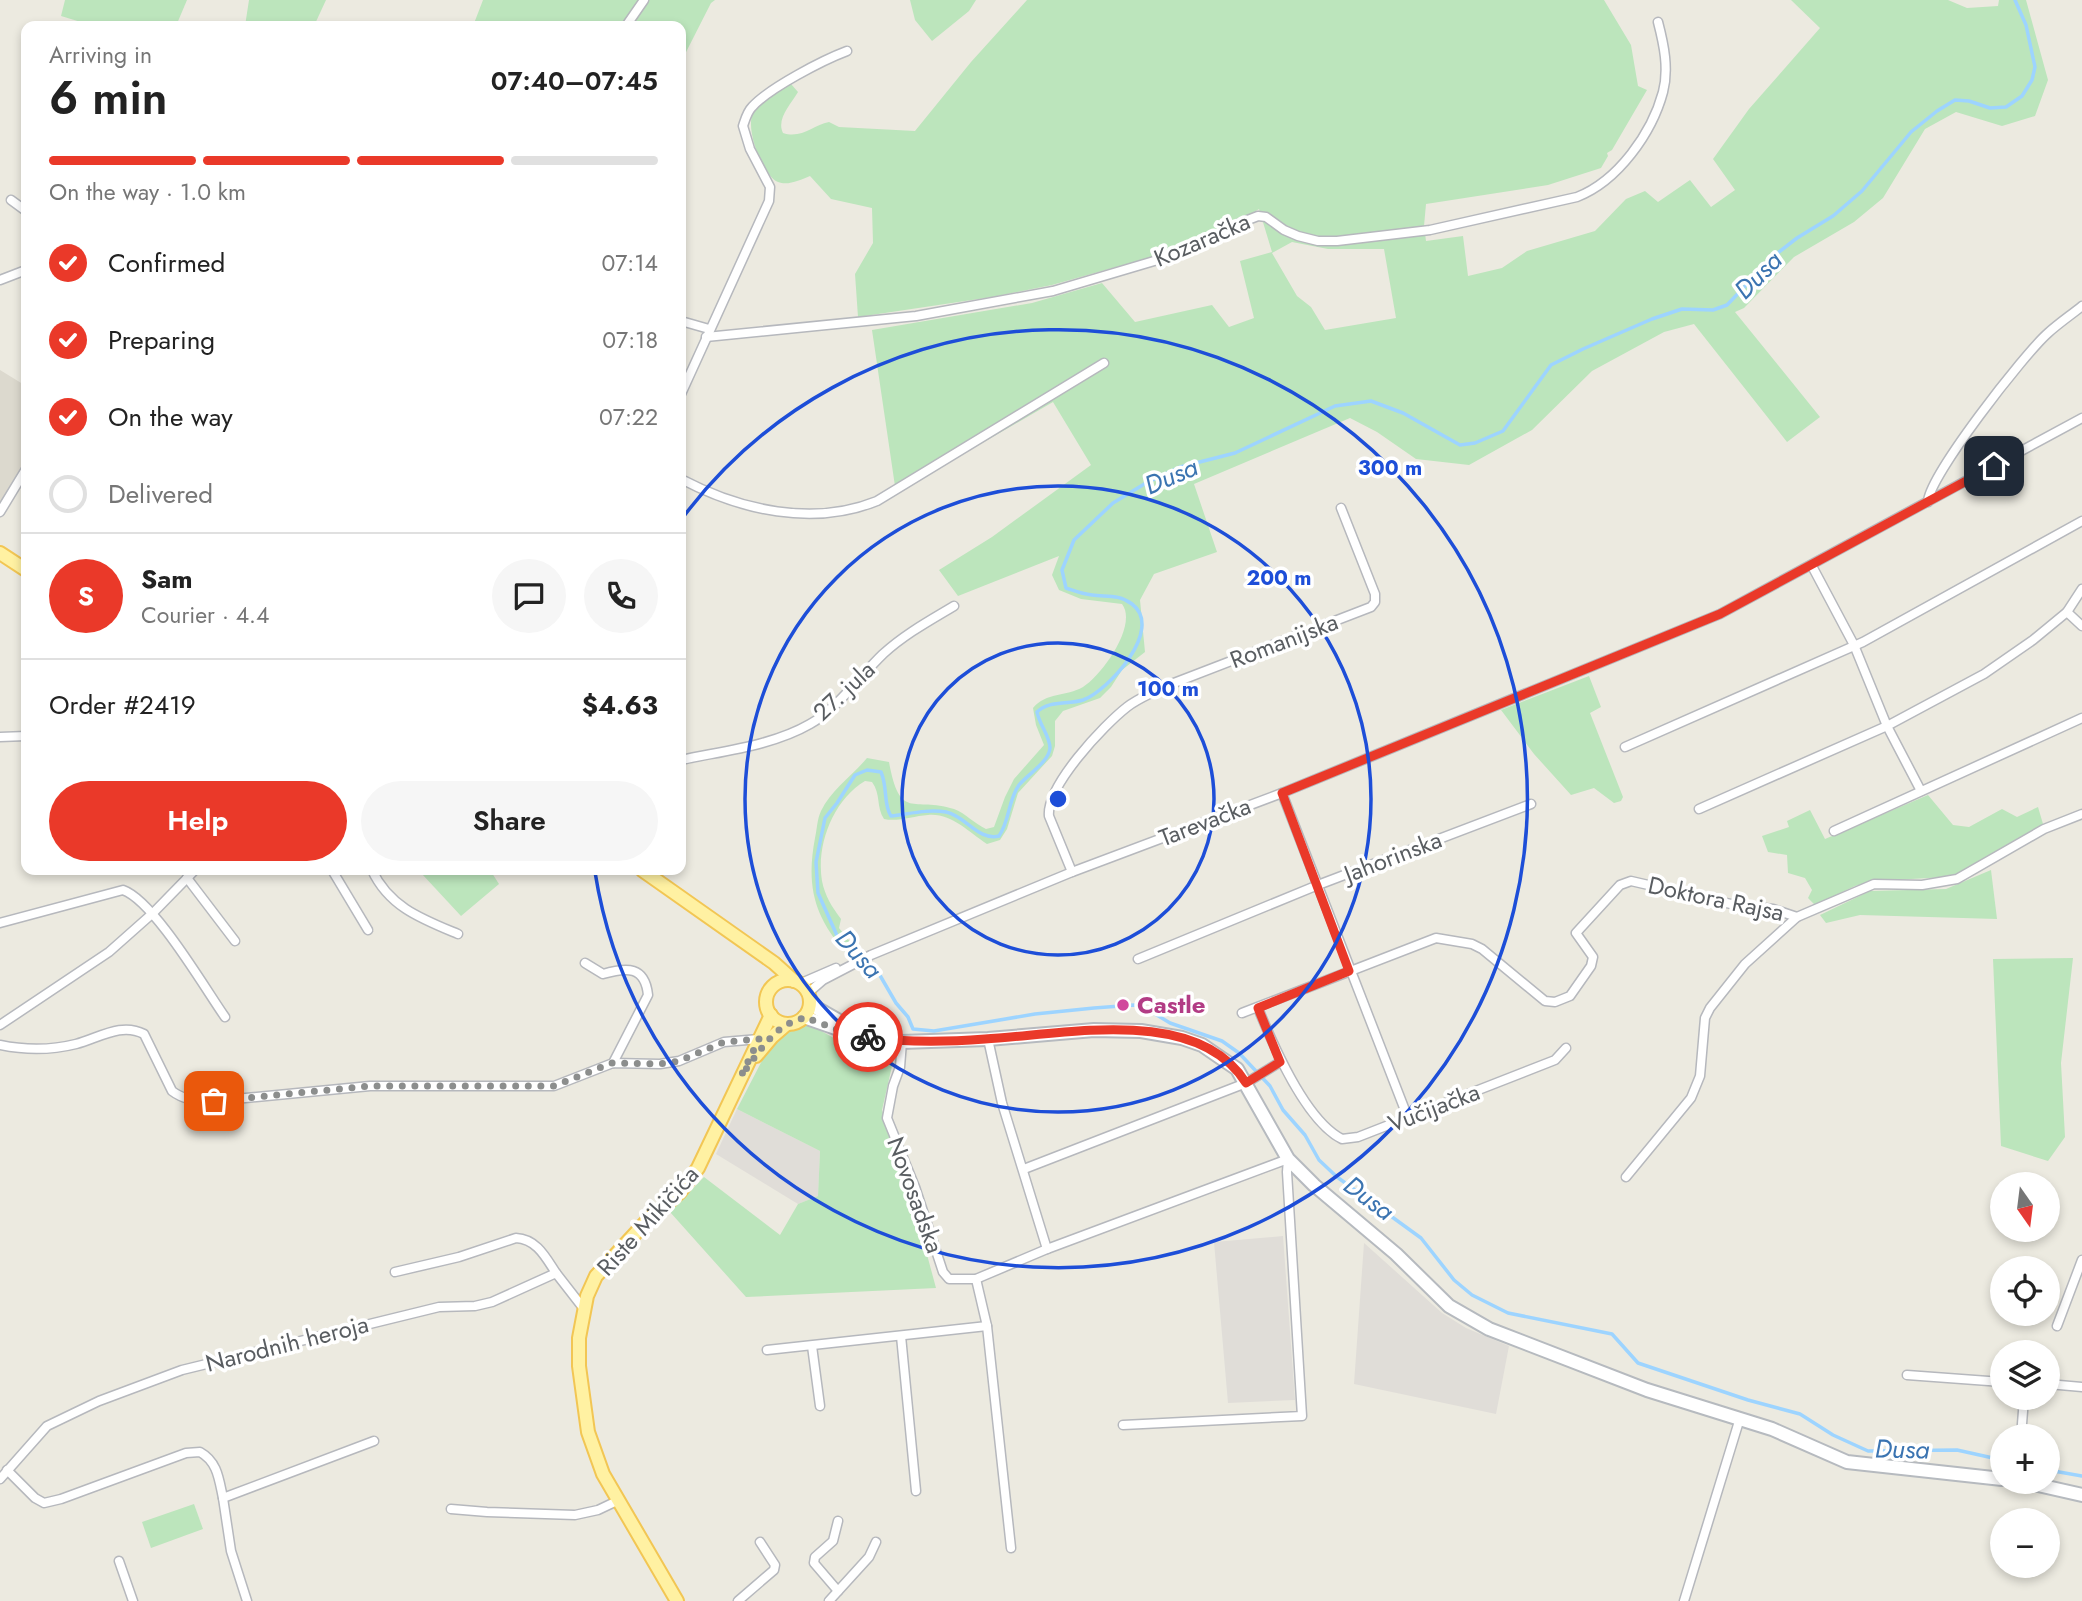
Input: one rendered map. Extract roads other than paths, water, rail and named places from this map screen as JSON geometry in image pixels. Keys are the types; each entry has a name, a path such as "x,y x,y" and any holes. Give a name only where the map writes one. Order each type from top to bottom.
{"main road":[{"path":"0,553 21,567"},
{"path":"649,875 774,963 828,1016 870,1037"},
{"path":"749,947 771,977 771,989 766,1002 771,1016 787,1024 798,1022 804,1017"},
{"path":"771,989 782,982 803,990"},
{"path":"803,990 804,1017"},
{"name":"Riste Mikičića","path":"677,1601 603,1474 588,1432 579,1366 579,1338 587,1296 596,1276 645,1223 680,1192 698,1168 771,1016"},
{"path":"804,1017 844,1032 902,1042 988,1039 1094,1030 1141,1031 1182,1038 1202,1045 1237,1069 1249,1081 1288,1159 1314,1185 1396,1254 1428,1288 1465,1317 1592,1370 1772,1429 1847,1462 1990,1478"},
{"name":"Riste Mikičića","path":"741,1076 772,1037 787,1024"},
{"path":"2060,1490 2082,1495"}],"street":[{"path":"629,21 644,0"},
{"name":"Kozaračka","path":"686,323 708,333 773,332 916,316 1041,293 1188,251 1258,216 1266,217 1298,236 1318,241 1337,241 1430,230 1556,203 1591,192 1614,174 1654,117 1663,90 1665,73 1665,50 1658,22"},
{"path":"686,383 769,201 770,187 750,149 743,126 750,108 772,90 847,51"},
{"path":"11,200 21,207"},
{"path":"0,280 21,272"},
{"path":"1928,502 1933,484 1957,446 2025,358 2047,333 2082,306"},
{"path":"686,482 707,493 787,514 827,513 862,507 877,501 1104,363"},
{"name":"Tarevačka","path":"853,963 1072,872 1282,793 1720,614 2082,418"},
{"path":"0,512 21,477"},
{"name":"Romanijska","path":"1072,872 1049,816 1048,807 1079,757 1100,731 1120,713 1161,688 1371,607 1375,602 1375,594 1340,508"},
{"path":"1625,747 1854,645 2082,521"},
{"path":"1812,566 1854,645 1886,726 1921,791"},
{"path":"1699,809 1886,726 1984,674 2067,612 2082,589"},
{"name":"27. jula","path":"686,759 764,741 809,725 915,628 954,607"},
{"path":"2067,612 2082,626"},
{"path":"1833,831 2082,718"},
{"path":"0,737 21,736"},
{"path":"1282,793 1408,1118"},
{"name":"Jahorinska","path":"1138,960 1318,885 1531,804"},
{"path":"1626,1177 1691,1098 1700,1076 1704,1018 1710,1008 1745,964 1797,917 1874,884 1922,885 1957,879 2045,829 2082,814"},
{"path":"0,1025 109,952 190,875"},
{"path":"335,875 368,930"},
{"path":"375,875 381,887 404,909 416,917 458,933"},
{"path":"187,878 236,941"},
{"name":"Doktora Rajsa","path":"1242,1013 1436,938 1458,941 1482,949 1545,1001 1563,1000 1570,996 1591,966 1592,957 1576,933 1620,885 1631,881 1731,904 1773,908 1797,917"},
{"path":"0,923 123,890 132,893 153,913 225,1017"},
{"path":"585,963 603,974 629,969 647,982 648,995 612,1063"},
{"path":"803,990 853,963"},
{"path":"803,990 820,973 853,963"},
{"path":"1024,1169 1249,1081 1277,1065 1258,1008"},
{"path":"0,1045 40,1048 76,1044 107,1032 137,1030 144,1034 172,1091 180,1097 214,1101 370,1086 554,1086 612,1063 660,1064 679,1061 724,1042 759,1039"},
{"path":"988,1039 1002,1103 1047,1250"},
{"name":"Novosadska","path":"902,1042 900,1067 887,1118 915,1187 943,1272 949,1279 976,1279"},
{"name":"Vučijačka","path":"1277,1065 1322,1126 1342,1139 1358,1137 1555,1060 1566,1048"},
{"path":"1011,1548 987,1326 976,1279 1288,1159 1302,1416 1123,1425"},
{"path":"395,1272 524,1238 533,1243 584,1309"},
{"path":"2060,1318 2082,1260"},
{"name":"Narodnih heroja","path":"0,1479 47,1426 99,1401 182,1370 439,1307 475,1306 492,1302 556,1273"},
{"path":"767,1350 987,1326"},
{"path":"901,1336 916,1492"},
{"path":"812,1346 820,1406"},
{"path":"1907,1376 1990,1381"},
{"path":"2060,1385 2082,1387"},
{"path":"1684,1601 1740,1418"},
{"path":"223,1498 374,1441"},
{"path":"8,1470 35,1498 44,1503 186,1453 200,1452 213,1462 218,1471 231,1550 247,1601"},
{"path":"451,1508 575,1515 598,1510 617,1500"},
{"path":"838,1521 833,1541 815,1557 814,1563 838,1591"},
{"path":"738,1601 774,1570 775,1565 760,1542"},
{"path":"829,1601 869,1556 876,1542"},
{"path":"119,1561 133,1601"}],"waterway":[{"name":"Dusa","path":"1990,1457 1957,1450 1868,1451 1833,1435 1800,1414 1748,1400 1638,1363 1612,1334 1508,1313 1472,1295 1454,1280 1421,1238 1337,1177 1319,1160 1305,1135 1283,1110 1270,1086 1239,1053 1222,1041 1170,1023 1147,1009 1134,1005 1094,1008 1035,1014 934,1031 913,1029 878,972 839,940 818,893 816,862 825,818 855,775 867,770 881,772 891,816 925,811 946,812 960,818 978,832 992,837 999,836 1015,791 1049,753 1048,739 1037,712 1053,704 1083,700 1094,694 1118,672 1138,643 1142,628 1140,615 1132,604 1118,597 1088,595 1066,588 1062,570 1074,540 1113,503 1180,467 1235,453 1335,406 1371,401 1403,413 1460,445 1475,443 1503,431 1551,365 1652,319 1682,309 1713,310 1727,305 1775,255 1833,216 1862,191 1911,132 1937,111 1955,100 1969,101 1990,108 2006,107 2022,96 2032,80 2035,67 2026,25 2015,0"},
{"name":"Dusa","path":"2060,1472 2082,1476"}],"place":[{"name":"Castle","path":"1123,1005"}]}
